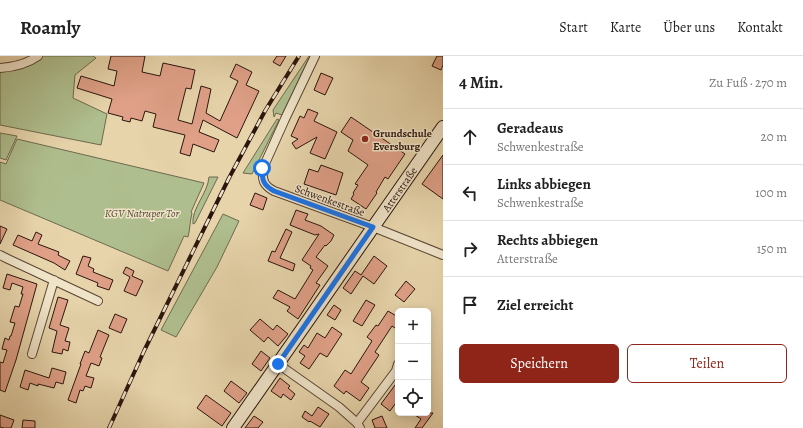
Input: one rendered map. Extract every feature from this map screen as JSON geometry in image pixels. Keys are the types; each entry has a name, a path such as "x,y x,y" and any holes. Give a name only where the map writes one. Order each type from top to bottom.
{"street":[{"path":"0,68 24,64 38,56"},
{"name":"Schwenkestraße","path":"315,56 262,168 264,182 268,188 274,191 373,227 443,255"},
{"name":"Atterstraße","path":"232,428 443,127"},
{"path":"0,255 98,301"},
{"path":"32,354 54,280"},
{"path":"278,364 339,407 359,426 395,372"}],"green space":[{"path":"38,56 93,56 96,58 75,75 73,98 107,114 101,145 0,125 0,68"},
{"path":"309,56 282,115 276,113 274,117 273,110"},
{"path":"277,119 279,120 252,174 243,173"},
{"path":"0,133 17,136 6,160 0,158"},
{"name":"KGV Natruper Tor","path":"17,139 204,183 191,212 188,237 184,236 168,271 0,200 0,162 6,164"},
{"path":"209,177 218,177 195,223 193,224 193,218 206,189"},
{"path":"223,214 239,221 217,267 176,337 161,330"}],"building":[{"path":"111,56 145,56 142,72 160,76 163,63 195,70 191,89 186,88 178,120 192,124 201,86 211,89 206,113 220,121 238,81 230,77 236,64 252,72 246,85 259,91 237,138 203,120 199,132 219,140 214,152 193,144 190,156 180,153 185,135 153,127 156,114 145,111 142,121 131,118 130,122 122,120 123,117 108,113 112,99 77,88 81,76 114,86 117,71 108,69"},
{"path":"277,56 286,56 280,66 273,62"},
{"path":"437,56 443,56 443,65 441,70 432,66"},
{"path":"321,73 333,78 325,95 314,90"},
{"path":"308,109 318,113 314,121 337,132 325,159 310,153 317,137 296,149 292,143 298,139 291,136 300,116 304,118"},
{"path":"351,117 405,154 388,179 385,177 376,192 377,193 366,209 351,199 358,185 355,184 368,165 348,151 353,140 341,132"},
{"path":"443,155 443,199 422,184"},
{"path":"321,165 343,173 336,195 304,184 309,169 318,172"},
{"path":"255,193 267,198 263,210 250,205"},
{"path":"296,210 308,214 305,220 321,226 334,235 331,241 326,246 325,245 316,257 328,266 316,283 320,285 298,319 287,311 290,307 273,298 278,290 295,299 313,270 310,268 311,266 302,260 319,234 315,235 290,225"},
{"path":"0,226 7,229 0,244"},
{"path":"286,229 292,232 280,258 295,264 293,271 268,261 272,251 275,252"},
{"path":"36,232 42,235 38,244 59,252 58,255 70,261 65,270 54,263 13,245 18,235 32,241"},
{"path":"83,256 91,258 88,266 94,269 93,272 113,280 109,290 97,286 98,283 76,274"},
{"path":"374,256 387,266 374,284 363,276 351,294 343,288 355,271 361,275"},
{"path":"126,267 134,271 132,276 143,281 136,296 124,291 130,277 123,273"},
{"path":"7,274 37,284 16,360 5,392 0,390 0,362 3,363 7,350 2,349 5,338 9,340 11,336 15,323 10,322 15,306 19,307 23,294 21,294 23,287 12,283 10,290 3,288"},
{"path":"406,281 415,289 404,302 395,295"},
{"path":"58,297 68,300 60,325 69,328 65,341 70,342 68,351 63,349 62,354 52,352 57,331 49,328"},
{"path":"366,300 375,305 362,326 353,321"},
{"path":"334,305 341,310 335,320 327,315"},
{"path":"388,311 395,315 395,328 392,326 375,352 379,355 361,382 369,388 360,401 346,391 344,394 334,386 345,370 351,374 372,341 367,337 376,325 378,326"},
{"path":"115,314 127,319 121,333 109,328"},
{"path":"260,319 273,330 277,325 288,334 278,346 268,337 264,342 250,330"},
{"path":"332,327 342,334 327,357 320,353 309,369 300,363 305,356 299,352 304,345 308,348 317,333 325,338"},
{"path":"98,330 109,335 100,357 102,358 99,366 91,363 86,376 94,378 91,388 85,386 83,391 80,390 76,403 68,400 85,351 89,353"},
{"path":"261,351 270,358 261,371 252,364"},
{"path":"52,368 66,372 63,384 56,382 54,388 38,384 38,386 30,383 28,390 20,387 25,370 49,378"},
{"path":"280,378 290,386 288,388 295,394 291,400 283,394 281,398 271,391"},
{"path":"231,381 247,393 239,403 224,391"},
{"path":"395,385 395,404 390,411 381,404"},
{"path":"206,395 231,413 222,426 197,408"},
{"path":"318,407 329,414 320,427 302,417 305,411 312,416"},
{"path":"0,415 14,420 11,428 0,427"},
{"path":"254,416 263,422 258,428 245,428"},
{"path":"382,416 387,428 375,428 372,420"},
{"path":"416,416 431,416 422,428 415,428 421,419"},
{"path":"23,420 35,421 35,428 22,428"}],"railway":[{"path":"109,428 144,351 229,178 265,111 299,56"}],"place":[{"name":"Grundschule Eversburg","path":"365,139"}],"route":[{"path":"262,168 264,182 268,188 373,227 278,364"}]}
